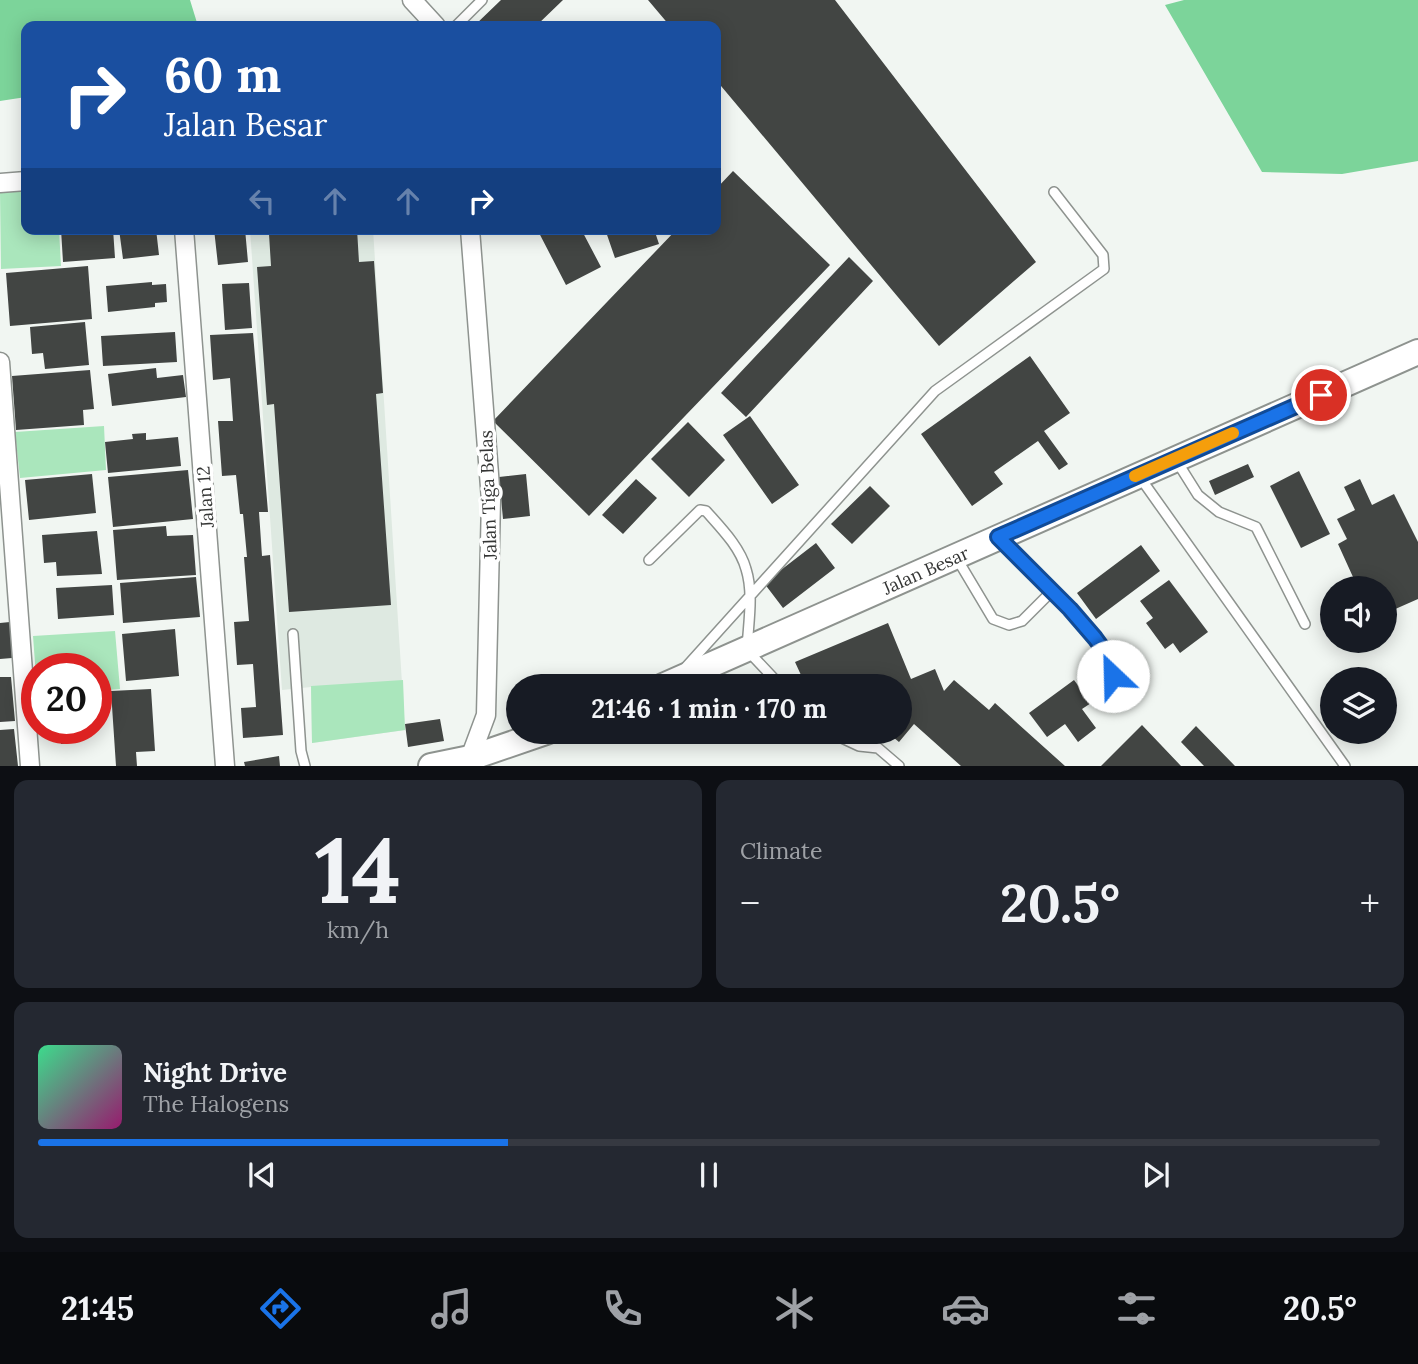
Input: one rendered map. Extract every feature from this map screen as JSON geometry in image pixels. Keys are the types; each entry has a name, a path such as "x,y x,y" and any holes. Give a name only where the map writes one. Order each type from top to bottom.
{"main road":[{"name":"Jalan Besar","path":"691,674 1418,352"},
{"path":"431,765 471,762 516,744"}],"street":[{"path":"412,0 431,21"},
{"path":"0,183 21,181"},
{"name":"Jalan 12","path":"184,235 225,765"},
{"name":"Jalan Tiga Belas","path":"470,235 491,500 486,715 471,762"},
{"path":"0,362 30,765"}],"lane":[{"path":"461,21 482,0"},
{"path":"677,674 935,391 1104,269 1103,255 1054,192"},
{"path":"1175,458 1198,495 1219,512 1256,527 1305,624"},
{"path":"1138,474 1345,765"},
{"path":"649,561 699,509 706,511 733,543 746,569 749,597 747,650 770,674"},
{"path":"998,537 1095,638 1111,660 1116,691"},
{"path":"956,556 993,619 1009,625 1022,621 1052,591"},
{"path":"293,634 301,751 305,765"},
{"path":"855,744 878,748 899,765"}],"shaded area":[{"path":"250,235 373,235 405,730 312,743 311,687 282,690"}],"green space":[{"path":"0,0 190,0 196,21 21,21 21,98 0,101"},
{"path":"1184,0 1418,0 1418,161 1342,174 1262,172 1165,5"},
{"path":"21,188 21,235 59,235 61,266 1,269 0,192"},
{"path":"104,426 106,470 20,478 15,432"},
{"path":"115,631 120,689 112,690 112,653 34,653 33,636"},
{"path":"403,680 405,730 312,743 311,686"}],"building":[{"path":"501,0 563,0 541,21 479,21"},
{"path":"648,0 835,0 1036,262 939,346 721,86 721,21 666,21"},
{"path":"733,171 830,265 589,516 493,421 671,235 721,235 721,184"},
{"path":"61,235 113,235 115,258 63,262"},
{"path":"120,235 157,235 159,255 123,259"},
{"path":"215,235 246,235 248,262 218,265"},
{"path":"269,235 357,235 359,262 374,261 383,393 376,394 391,605 289,612 274,404 267,405 257,267 271,266"},
{"path":"540,235 584,235 601,267 566,285"},
{"path":"607,235 656,235 659,244 615,258"},
{"path":"849,257 873,281 746,417 721,393"},
{"path":"88,266 92,319 10,326 6,273"},
{"path":"152,282 152,285 166,284 167,302 155,303 155,307 108,312 106,286"},
{"path":"249,283 252,328 225,330 222,284"},
{"path":"85,322 89,365 45,369 43,353 32,354 30,327"},
{"path":"175,332 177,362 103,366 101,336"},
{"path":"253,333 268,512 259,512 262,556 270,555 283,735 243,738 241,708 256,707 253,664 237,665 234,622 249,621 244,557 247,557 236,475 222,476 218,421 233,421 230,378 213,380 210,335"},
{"path":"1030,356 1070,413 1044,431 1068,464 1059,470 1038,441 994,472 1003,484 972,506 921,434"},
{"path":"156,368 157,378 183,375 186,397 112,406 108,374"},
{"path":"90,370 94,409 83,410 84,425 16,430 12,376"},
{"path":"750,416 799,485 772,504 723,435"},
{"path":"688,422 725,460 689,497 651,459"},
{"path":"146,433 146,440 178,437 181,466 108,473 105,442 133,439 132,434"},
{"path":"1248,464 1254,477 1215,495 1209,481"},
{"path":"188,470 193,519 113,527 108,477"},
{"path":"1299,471 1330,534 1301,548 1270,486"},
{"path":"92,474 96,513 29,520 25,480"},
{"path":"526,474 530,516 503,519 499,477"},
{"path":"636,479 657,498 623,534 602,515"},
{"path":"1360,479 1372,505 1394,494 1418,542 1418,599 1397,608 1397,576 1353,576 1338,544 1347,539 1337,519 1355,510 1344,487"},
{"path":"870,486 890,506 852,544 831,524"},
{"path":"166,526 167,536 193,535 196,575 117,580 113,530"},
{"path":"97,531 102,574 57,576 56,562 44,563 42,535"},
{"path":"816,543 835,568 783,608 764,583"},
{"path":"1141,545 1160,571 1096,619 1077,593"},
{"path":"196,577 200,617 123,623 120,583"},
{"path":"1169,580 1208,632 1180,653 1173,643 1165,649 1146,623 1153,618 1140,601"},
{"path":"112,585 114,615 58,619 56,588"},
{"path":"10,622 12,658 0,659 0,623"},
{"path":"888,623 909,674 800,674 795,662"},
{"path":"175,629 179,676 126,681 122,634"},
{"path":"935,669 944,691 954,680 989,710 995,703 1065,766 961,766 914,724 912,726 912,679"},
{"path":"0,677 11,677 15,721 0,722"},
{"path":"1074,680 1091,703 1082,709 1096,728 1078,742 1065,724 1047,737 1029,713"},
{"path":"151,689 155,751 136,752 137,766 116,766 112,691"},
{"path":"440,719 444,741 408,747 405,724"},
{"path":"1142,725 1181,766 1101,766"},
{"path":"1196,726 1235,766 1204,766 1181,742"},
{"path":"14,729 18,766 0,766 0,730"},
{"path":"279,756 280,766 245,766 244,762"}],"slow traffic":[{"path":"1135,476 1233,433"}],"route":[{"path":"1113,676 1111,660 1095,638 998,537 1321,395"}]}
